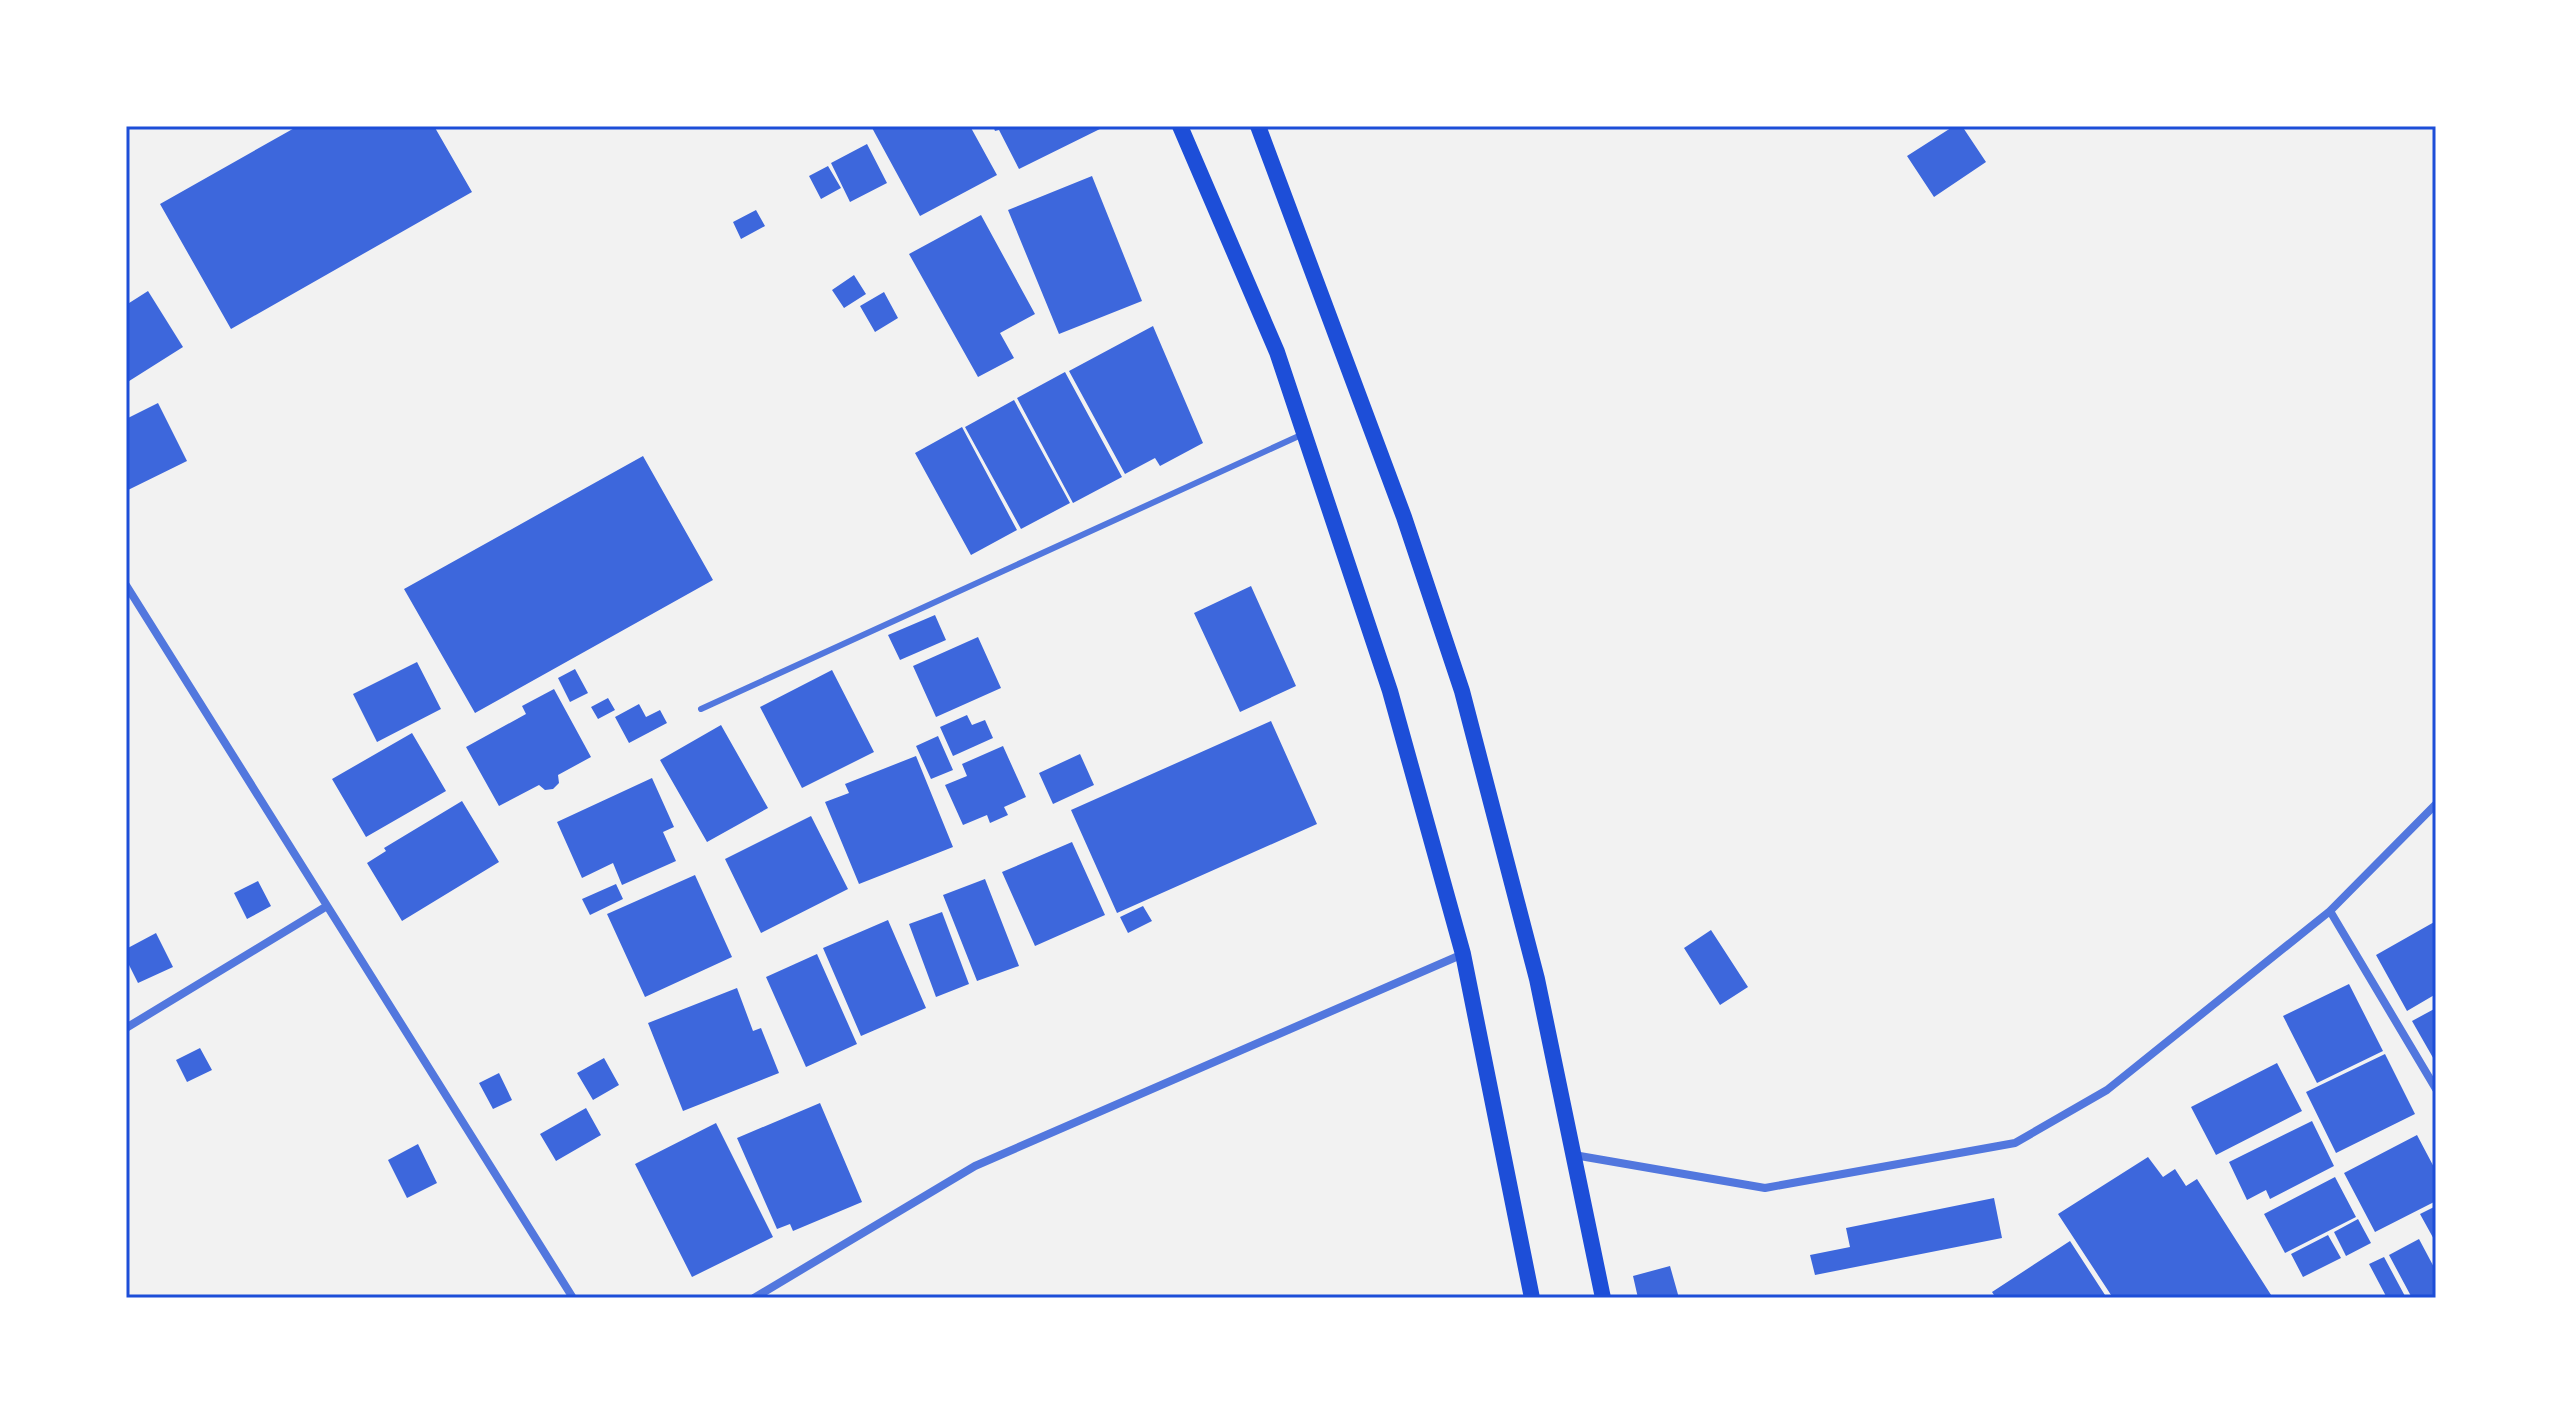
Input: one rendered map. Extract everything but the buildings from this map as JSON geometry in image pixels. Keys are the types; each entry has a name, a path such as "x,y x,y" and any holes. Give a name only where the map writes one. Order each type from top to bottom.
{"main road":[{"path":"1180,126 1277,352 1390,691 1463,954 1532,1298"},
{"path":"1258,126 1404,517 1462,691 1537,979 1603,1298"}],"street":[{"path":"126,585 573,1298"},
{"path":"1573,1155 1765,1188 2015,1143 2107,1090 2330,911 2436,804"},
{"path":"126,1028 327,906"},
{"path":"2330,911 2436,1089"},
{"path":"754,1298 975,1166 1463,954"}],"lane":[{"path":"701,709 1304,433"}]}
